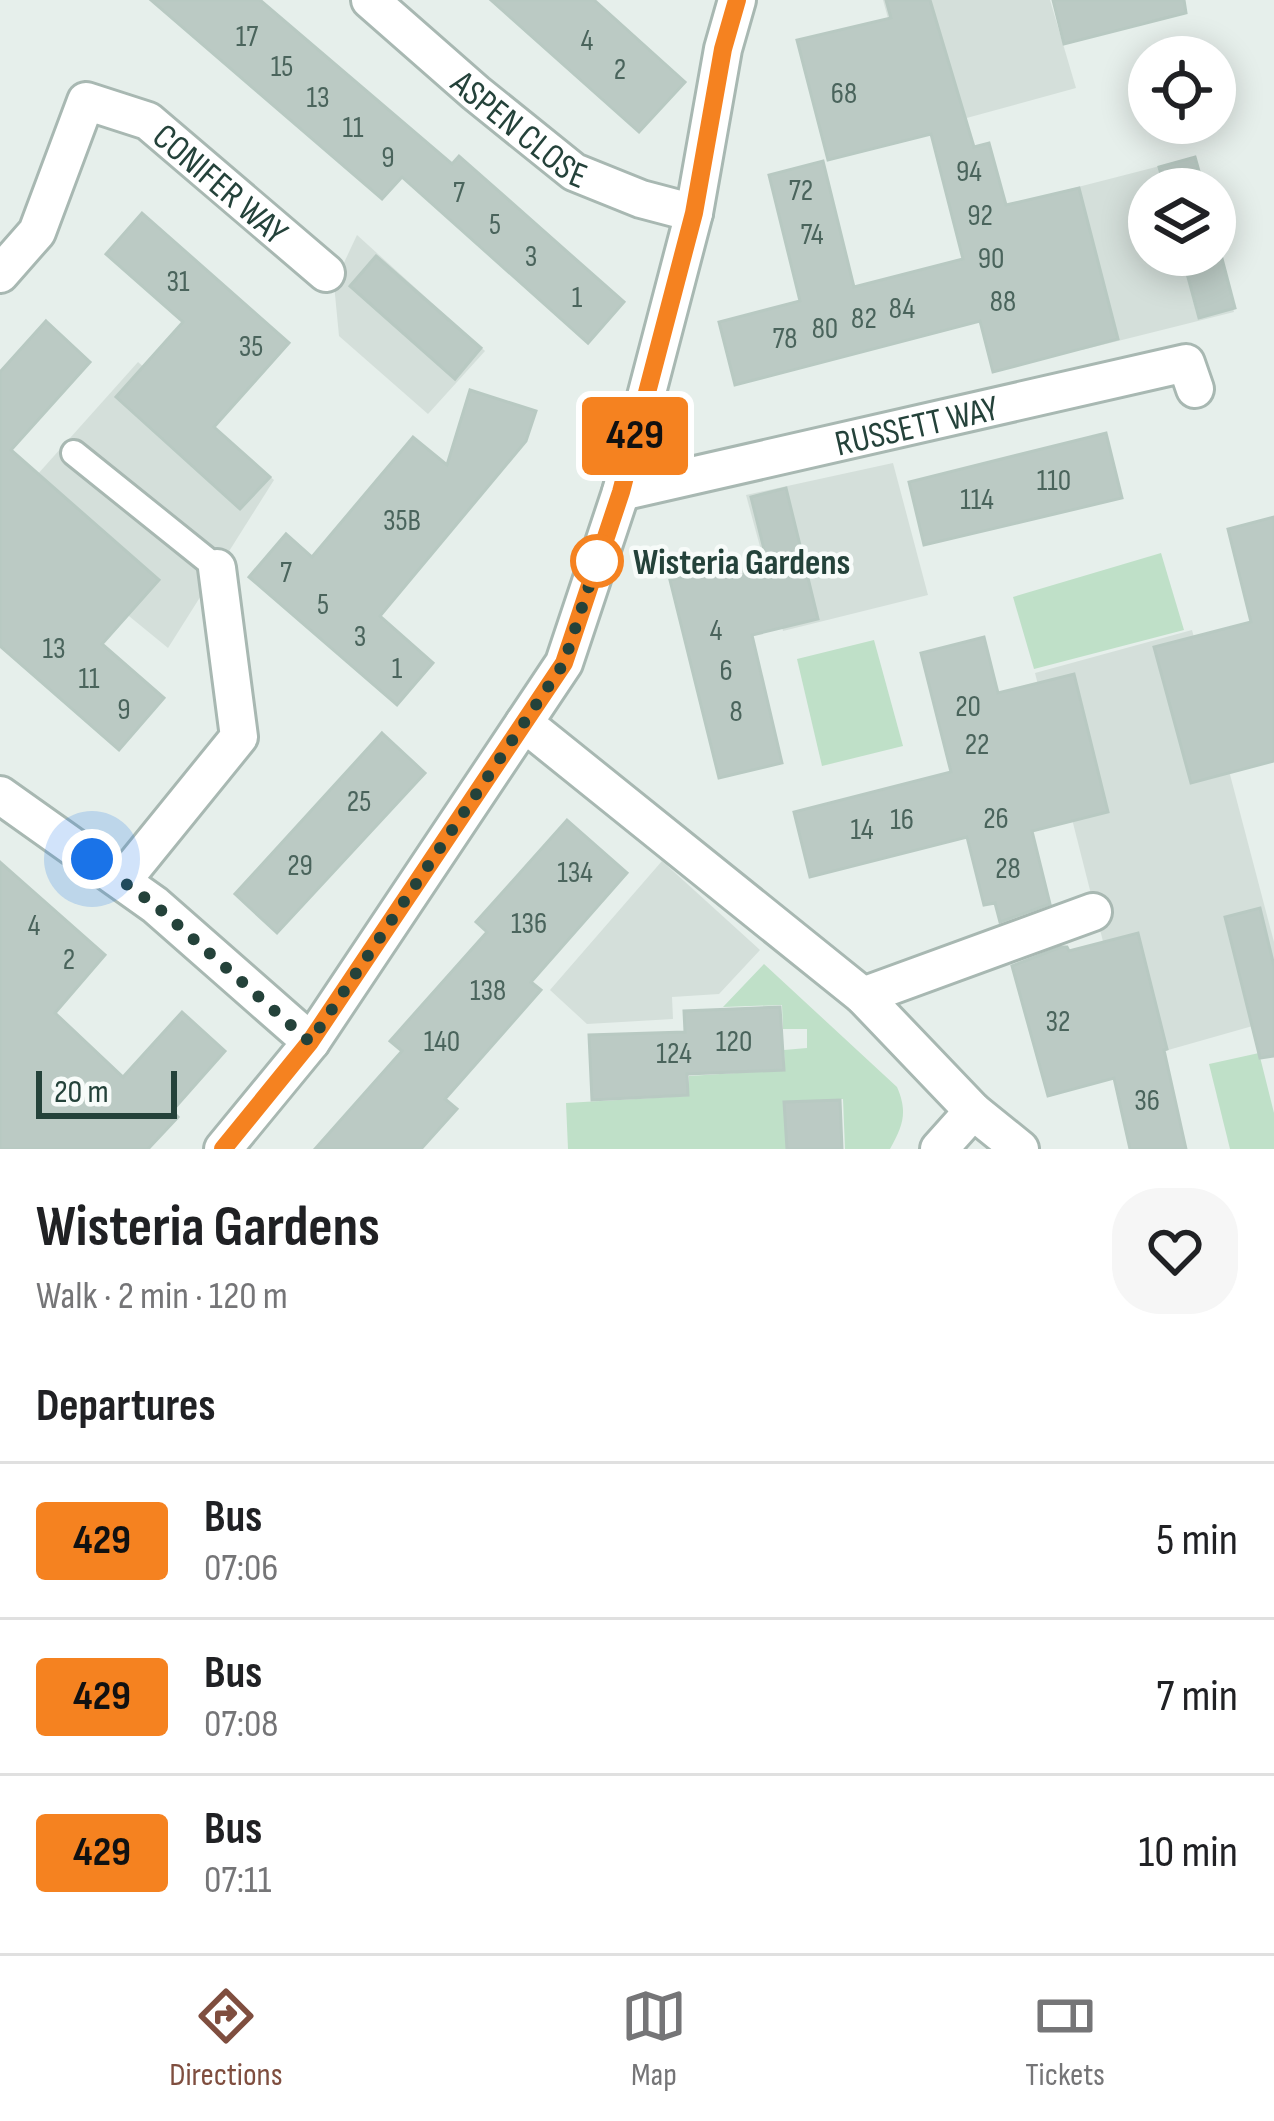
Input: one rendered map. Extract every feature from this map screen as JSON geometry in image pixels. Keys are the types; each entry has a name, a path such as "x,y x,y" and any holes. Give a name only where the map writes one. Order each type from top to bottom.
{"street":[{"name":"ASPEN CLOSE","path":"370,0 574,172 640,200 694,213"},
{"path":"228,1147 310,1042 564,663 621,492 694,213 723,49 737,0"},
{"name":"CONIFER WAY","path":"0,274 37,232 86,101 148,121 326,273"},
{"name":"RUSSETT WAY","path":"621,492 1186,363 1195,389"},
{"path":"123,880 238,737 217,568"},
{"path":"524,723 863,996 974,1111 1020,1149"},
{"path":"0,795 123,880 310,1042"},
{"path":"863,996 1093,912"},
{"path":"939,1149 974,1111"}],"lane":[{"path":"74,453 217,568"}],"shaded area":[{"path":"883,0 1050,0 1076,88 919,131"},
{"path":"1195,157 1198,168 1152,168"},
{"path":"1128,174 1128,276 1225,276 1234,312 1082,350 1043,196"},
{"path":"357,235 485,351 428,414 339,336 334,284"},
{"path":"138,362 274,480 168,648 3,513"},
{"path":"893,463 928,595 783,631 746,495"},
{"path":"1192,630 1274,942 1274,1020 1133,1060 1035,673"},
{"path":"662,861 760,950 719,994 672,997 673,1019 587,1024 550,990"}],"green space":[{"path":"1161,553 1184,630 1034,669 1013,597"},
{"path":"874,640 903,746 822,766 797,659"},
{"path":"764,964 897,1087 902,1119 890,1149 845,1149 843,1099 786,1103 788,1149 568,1149 566,1103 688,1096 689,1076 785,1070 784,1050 807,1048 807,1029 783,1029 782,1005 723,1007"},
{"path":"1259,1053 1274,1113 1274,1149 1230,1149 1209,1064"}],"building":[{"path":"151,0 260,0 452,164 459,156 624,302 588,343 402,177 382,199"},
{"path":"491,0 594,0 685,82 639,132"},
{"path":"886,0 930,0 974,147 989,143 1006,205 1079,188 1118,339 993,372 980,321 735,385 719,322 800,301 769,175 823,161 854,287 963,259 931,134 828,160 797,40 891,18"},
{"path":"1053,0 1184,0 1186,13 1064,44"},
{"path":"1195,157 1198,168 1159,168"},
{"path":"142,213 289,343 214,427 270,477 240,509 116,397 183,322 106,254"},
{"path":"376,256 481,348 455,379 350,286"},
{"path":"1188,276 1227,276 1235,308 1199,318"},
{"path":"46,321 90,362 11,450 159,580 102,644 164,698 119,750 0,646 0,372"},
{"path":"470,390 536,411 526,441 380,616 433,663 397,705 249,577 286,534 312,557 413,437 447,465"},
{"path":"1106,433 1122,498 924,545 909,482"},
{"path":"786,488 818,619 752,635 782,763 719,778 670,580 766,557 751,497"},
{"path":"1274,517 1274,761 1191,783 1154,647 1251,622 1228,529"},
{"path":"984,637 998,693 1074,674 1108,812 1032,831 1050,904 1000,922 995,903 984,905 967,837 810,877 794,812 951,772 921,653"},
{"path":"382,733 425,773 277,933 235,894"},
{"path":"567,820 627,873 531,982 541,990 445,1099 457,1109 421,1149 315,1149 402,1051 390,1041 487,932 476,922"},
{"path":"0,862 105,955 55,1013 123,1077 182,1012 225,1051 172,1111 178,1117 148,1149 0,1149"},
{"path":"1260,908 1274,966 1274,1056 1260,1058 1225,917"},
{"path":"1138,933 1186,1149 1130,1149 1114,1078 1048,1096 1012,966 1061,947 1069,951"},
{"path":"780,1007 784,1070 687,1074 688,1095 592,1100 589,1035 685,1032 684,1011"},
{"path":"840,1100 842,1149 787,1149 784,1102"}],"bus line":[{"name":"429","path":"223,1149 310,1042 564,663 621,492 694,213 723,49 737,0"}],"place":[{"name":"Wisteria Gardens","path":"597,561"}],"route":[{"path":"92,859 155,905 310,1042 564,663 597,561"}]}
